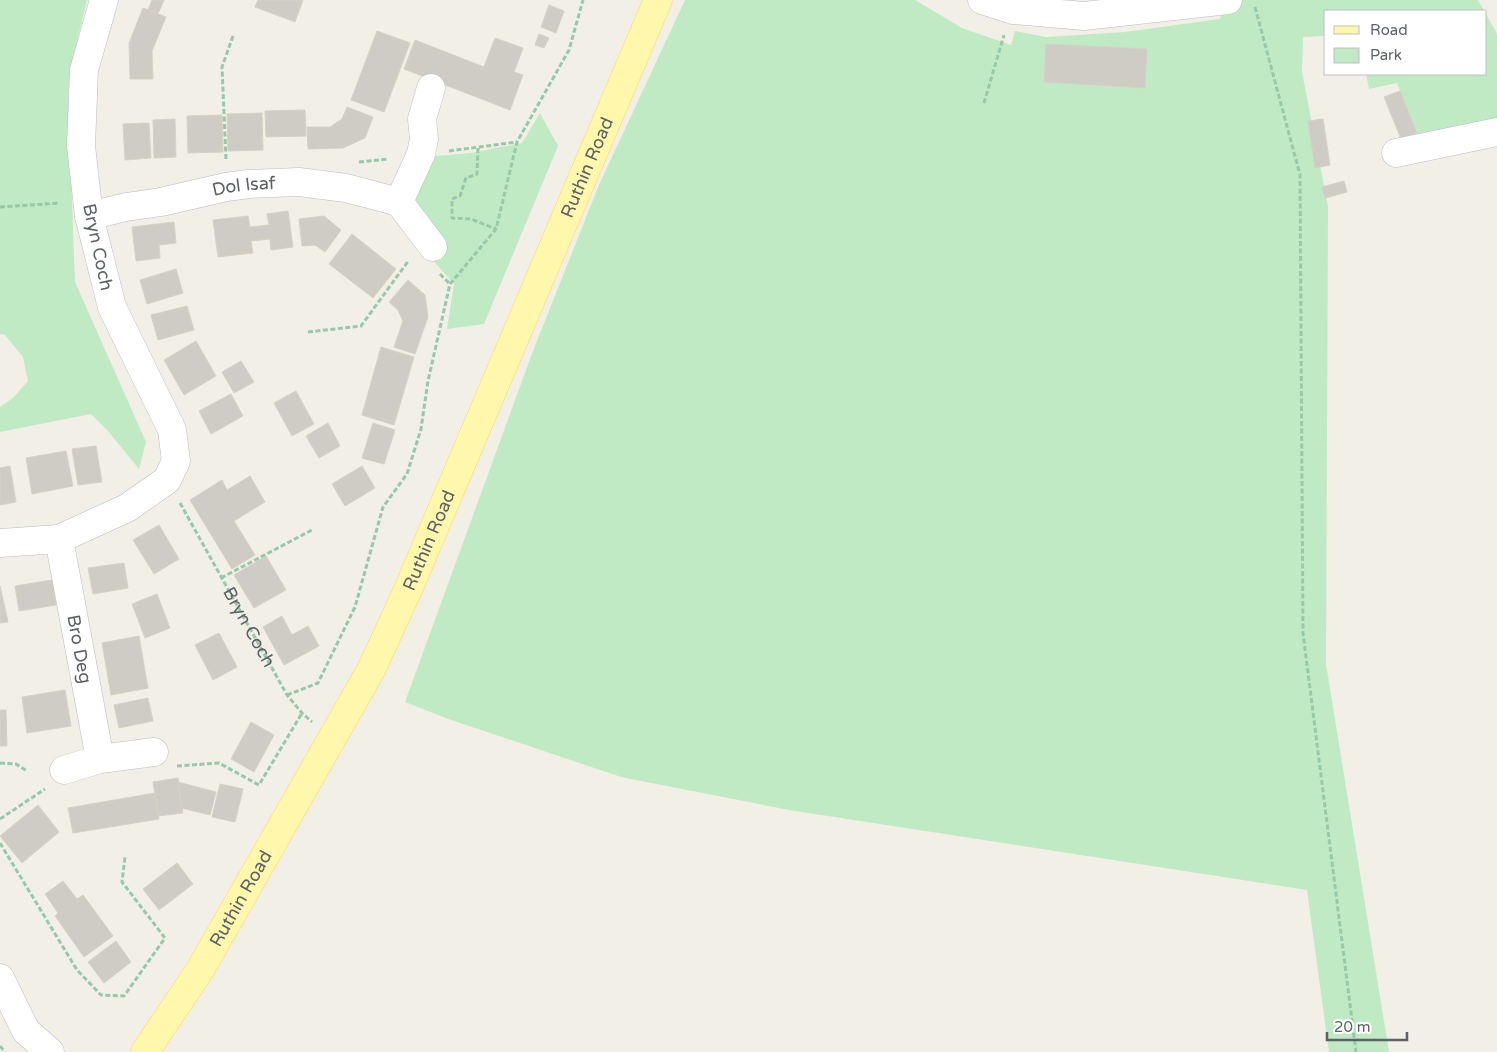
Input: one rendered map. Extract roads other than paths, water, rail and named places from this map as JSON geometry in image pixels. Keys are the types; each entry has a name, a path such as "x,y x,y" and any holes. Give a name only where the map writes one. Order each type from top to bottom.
{"main road":[{"name":"Ruthin Road","path":"145,1052 200,970 371,670 407,592 658,0"}],"street":[{"name":"Bryn Coch","path":"58,539 127,508 167,480 176,461 172,430 112,307 88,208 81,146 84,70 104,0"},
{"path":"982,0 1012,14 1084,16 1142,5 1228,0"},
{"path":"429,242 398,202 422,154 424,139 422,119 431,88"},
{"path":"1396,154 1497,132"},
{"name":"Dol Isaf","path":"88,208 161,202 226,187 249,184 300,182 346,188 398,202"},
{"path":"0,543 58,539"},
{"name":"Bro Deg","path":"58,539 100,759"},
{"path":"64,770 100,759 154,752"},
{"path":"0,978 26,1031 50,1052"}]}
